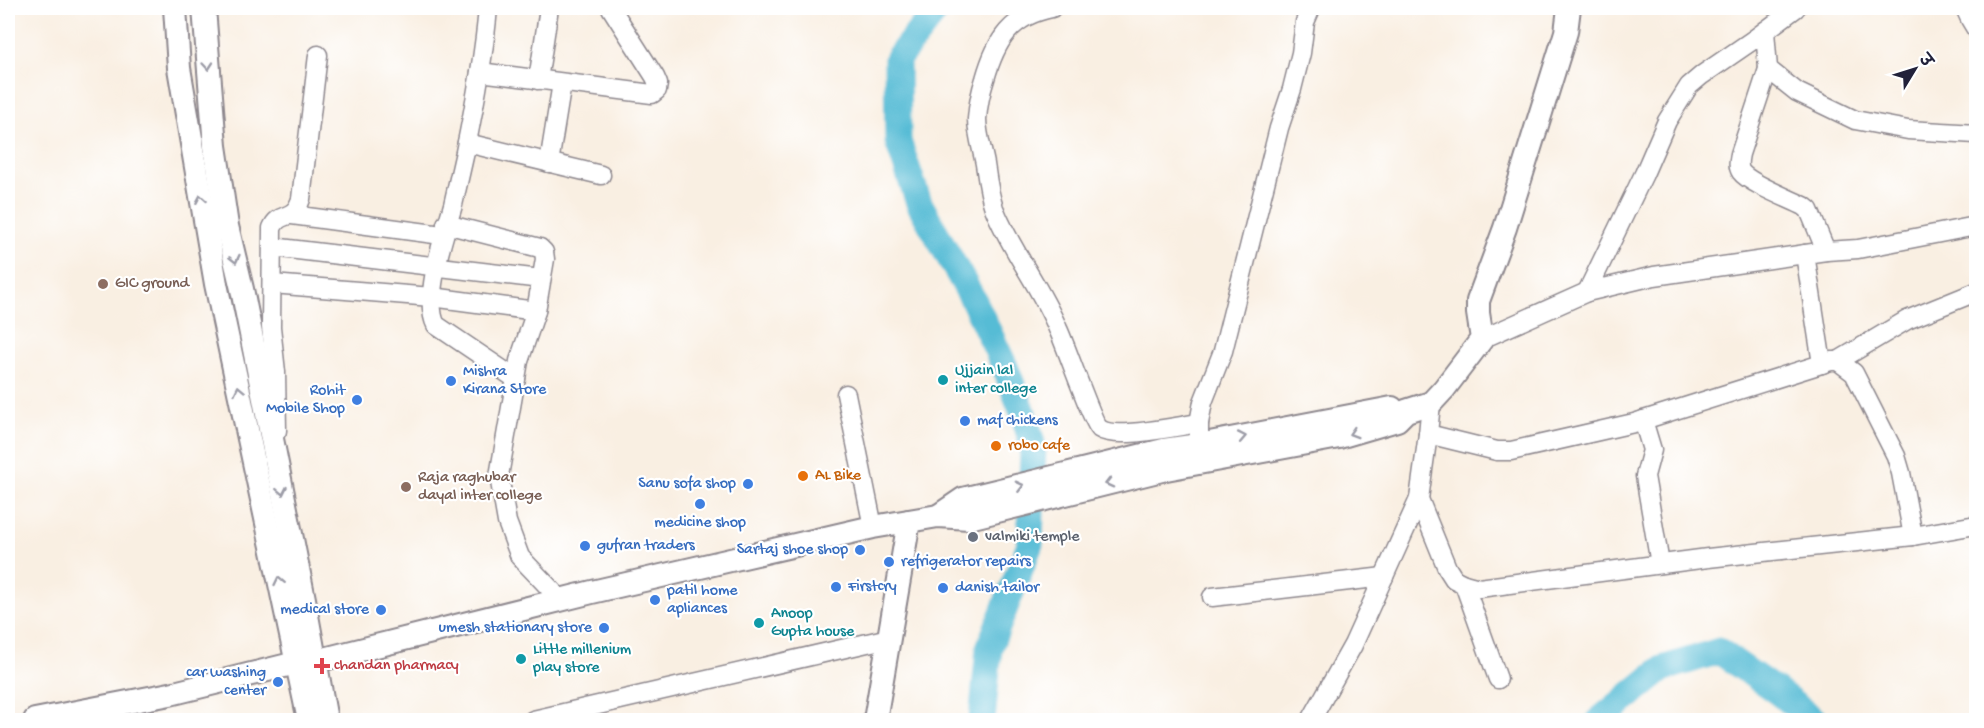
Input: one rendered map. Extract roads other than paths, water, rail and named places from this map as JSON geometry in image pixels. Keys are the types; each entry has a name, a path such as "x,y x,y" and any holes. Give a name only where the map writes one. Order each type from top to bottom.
{"street":[{"path":"175,8 179,68 216,284 306,662 326,720"},
{"path":"204,8 215,146 227,226 242,289 276,463 306,662 309,720"},
{"path":"488,8 480,72 467,144 437,266 432,297 433,320 436,325 516,379"},
{"path":"538,80 549,8"},
{"path":"480,72 652,94 657,90 658,84 655,77 611,8"},
{"path":"1052,8 1035,11 1016,23 1001,38 990,62 977,120 994,206 1008,239 1057,326 1087,399 1093,420 1100,429 1119,434 1199,434 1396,407 1406,411"},
{"path":"1165,460 1199,434 1203,402 1223,351 1279,128 1301,53 1305,22 1311,8"},
{"path":"1482,339 1478,301 1505,228 1566,32 1569,8"},
{"path":"1965,8 1977,29"},
{"path":"1587,292 1667,121 1689,86 1794,9"},
{"path":"1766,31 1768,69 1738,164 1740,171 1748,178 1809,210 1826,251"},
{"path":"276,463 277,381 271,327 272,228 275,222 292,215 298,209 301,199 318,55"},
{"path":"1768,69 1797,92 1855,120 1908,130 1977,134"},
{"path":"549,163 562,83"},
{"path":"467,144 601,175"},
{"path":"292,215 445,229 540,248 545,255 536,311 519,361 499,476 507,522 520,557 561,600"},
{"path":"35,720 116,713 170,694 873,527 938,516 1165,460 1339,437 1397,420 1406,411 1431,403 1482,339 1587,292 1654,276 1826,251 1858,249 1977,226"},
{"path":"272,247 541,279"},
{"path":"1805,254 1830,363"},
{"path":"272,284 432,297 536,311"},
{"path":"1428,434 1497,451 1511,451 1643,420 1830,363 1907,320 1977,292"},
{"path":"1830,363 1854,373 1896,456 1913,536"},
{"path":"846,394 873,527"},
{"path":"1311,720 1353,645 1419,499 1431,403"},
{"path":"1643,420 1652,450 1645,476 1660,564"},
{"path":"1419,499 1447,568 1454,579 1479,588 1660,564 1913,536 1977,525"},
{"path":"875,720 909,521"},
{"path":"1212,597 1384,576"},
{"path":"1464,584 1498,679"},
{"path":"533,720 889,638"}],"waterway":[{"path":"938,8 897,59 898,141 919,203 974,301 1005,367 1024,415 1033,447 1030,544 989,648 982,720"},
{"path":"1600,720 1662,669 1719,651 1814,720"}],"place":[{"name":"GIC ground","path":"103,284"},
{"name":"Ujjain lal inter college","path":"943,380"},
{"name":"Mishra Kirana Store","path":"451,381"},
{"name":"Rohit Mobile Shop","path":"357,400"},
{"name":"maf chickens","path":"965,421"},
{"name":"robo cafe","path":"996,446"},
{"name":"AL Bike","path":"803,476"},
{"name":"Sanu sofa shop","path":"748,484"},
{"name":"Raja raghubar dayal inter college","path":"406,487"},
{"name":"medicine shop","path":"700,504"},
{"name":"valmiki temple","path":"973,537"},
{"name":"gufran traders","path":"585,546"},
{"name":"Sartaj shoe shop","path":"860,550"},
{"name":"refrigerator repairs","path":"889,562"},
{"name":"Firstcry","path":"836,587"},
{"name":"danish tailor","path":"943,588"},
{"name":"patil home apliances","path":"655,600"},
{"name":"medical store","path":"381,610"},
{"name":"Anoop Gupta house","path":"759,623"},
{"name":"umesh stationary store","path":"604,628"},
{"name":"Little millenium play store","path":"521,659"},
{"name":"chandan pharmacy","path":"322,666"},
{"name":"car washing center","path":"278,682"}]}
